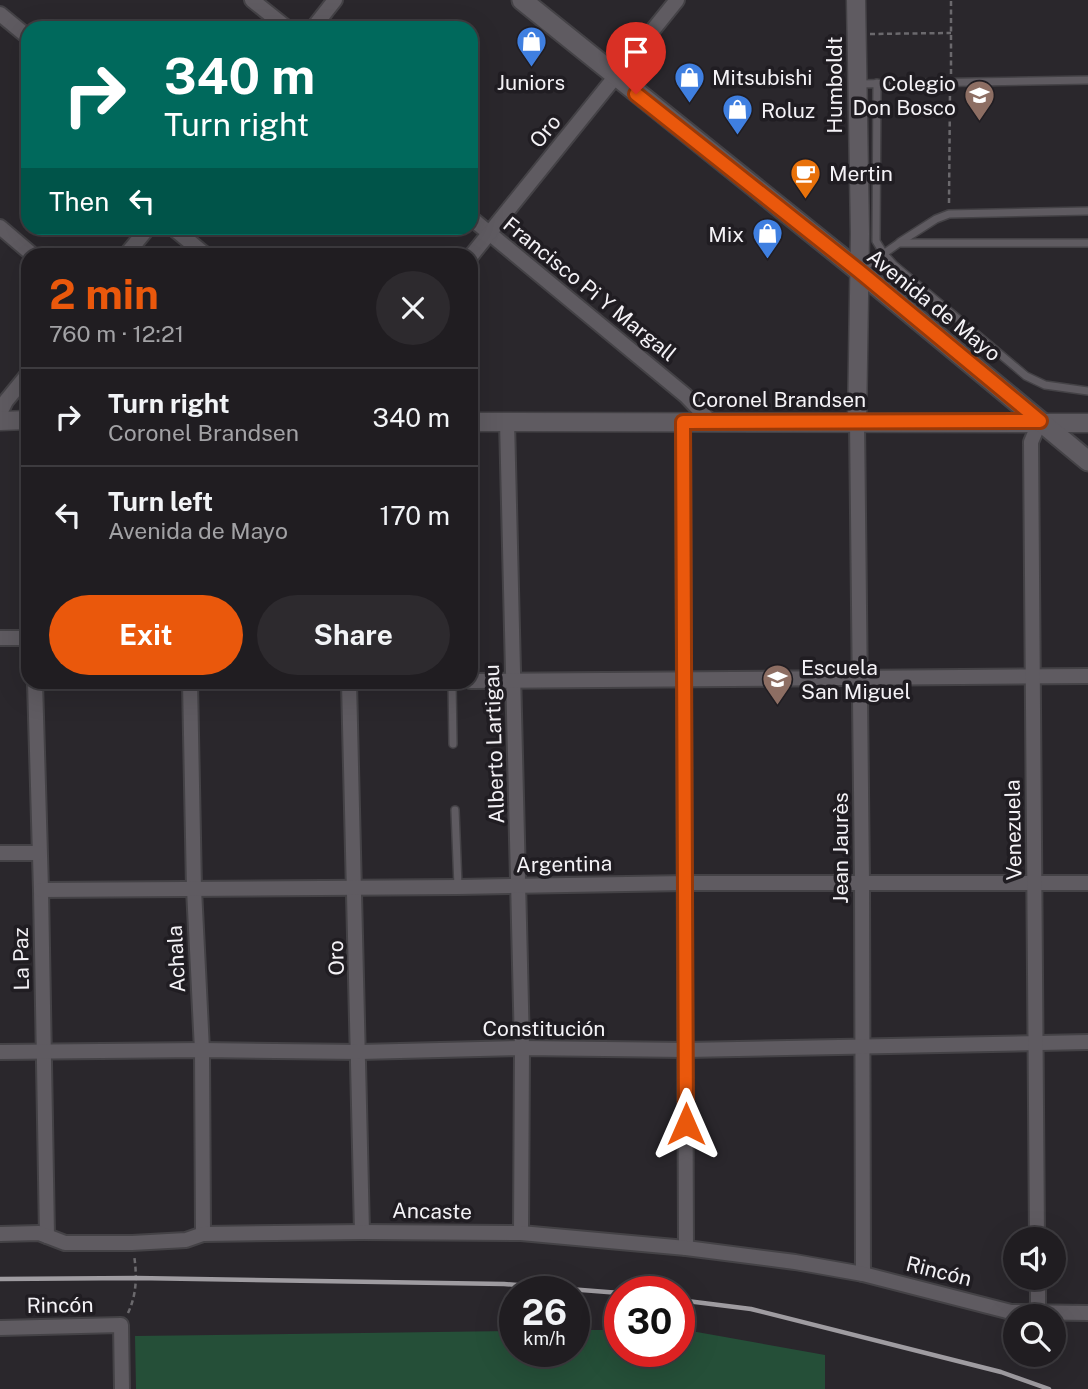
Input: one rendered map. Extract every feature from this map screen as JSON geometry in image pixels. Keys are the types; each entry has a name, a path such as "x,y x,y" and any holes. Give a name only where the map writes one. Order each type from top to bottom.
{"main road":[{"name":"Avenida de Mayo","path":"522,0 859,271 1088,461"}],"street":[{"path":"252,0 278,21"},
{"path":"318,21 335,0"},
{"name":"Oro","path":"477,248 677,0"},
{"name":"Humboldt","path":"853,2 856,34 859,271 857,421"},
{"path":"0,14 21,31"},
{"name":"Francisco Pi Y Margall","path":"478,224 685,395 711,422"},
{"path":"0,227 25,248"},
{"path":"182,235 197,248"},
{"path":"0,413 21,383"},
{"path":"0,421 21,421"},
{"name":"Alberto Lartigau","path":"507,421 522,1048 521,1233"},
{"name":"Jean Jaurès","path":"857,421 863,1274"},
{"name":"Venezuela","path":"1037,1227 1031,442 1040,421"},
{"name":"Coronel Brandsen","path":"478,422 1088,423"},
{"path":"683,422 686,1248"},
{"path":"0,638 21,638"},
{"path":"478,681 1088,677"},
{"name":"La Paz","path":"35,689 47,1236"},
{"name":"Achala","path":"190,689 194,889 202,1050 203,1234"},
{"name":"Oro","path":"349,689 360,1052 362,1232"},
{"path":"0,853 39,853"},
{"name":"Argentina","path":"41,890 686,883 1088,883"},
{"name":"Constitución","path":"0,1052 360,1052 522,1048 686,1051 1088,1042"},
{"name":"Ancaste","path":"0,1234 39,1233 65,1243 132,1243 186,1240 203,1234 521,1233 686,1248 863,1274"},
{"name":"Rincón","path":"863,1274 1003,1310"},
{"name":"Rincón","path":"1066,1313 1088,1313"},
{"path":"121,1325 122,1389"},
{"name":"Rincón","path":"0,1328 121,1325"}],"lane":[{"path":"856,83 1088,80"},
{"path":"877,83 876,241 880,256 1026,376 1045,385 1088,391"},
{"path":"859,271 936,219 949,214 1088,211"},
{"path":"899,243 1088,243"},
{"path":"452,689 453,744"},
{"path":"455,810 458,887"}],"path":[{"path":"949,214 951,0"},
{"path":"856,34 951,33"},
{"path":"121,1325 134,1299 137,1270 132,1243"}],"green space":[{"path":"590,1330 604,1330 604,1367 695,1367 695,1332 825,1355 825,1389 136,1389 135,1336 499,1331 499,1367 590,1367"}],"railway":[{"path":"0,1279 136,1278 504,1284 604,1292"},
{"path":"695,1302 751,1309 1001,1372 1049,1389"}],"place":[{"name":"Juniors","path":"531,69"},
{"name":"Mitsubishi","path":"689,104"},
{"name":"Colegio Don Bosco","path":"979,122"},
{"name":"Roluz","path":"738,137"},
{"name":"Mertin","path":"806,200"},
{"name":"Mix","path":"767,261"},
{"name":"Escuela San Miguel","path":"778,706"}],"route":[{"path":"636,94 859,271 1040,421 683,422 686,1124"}]}
